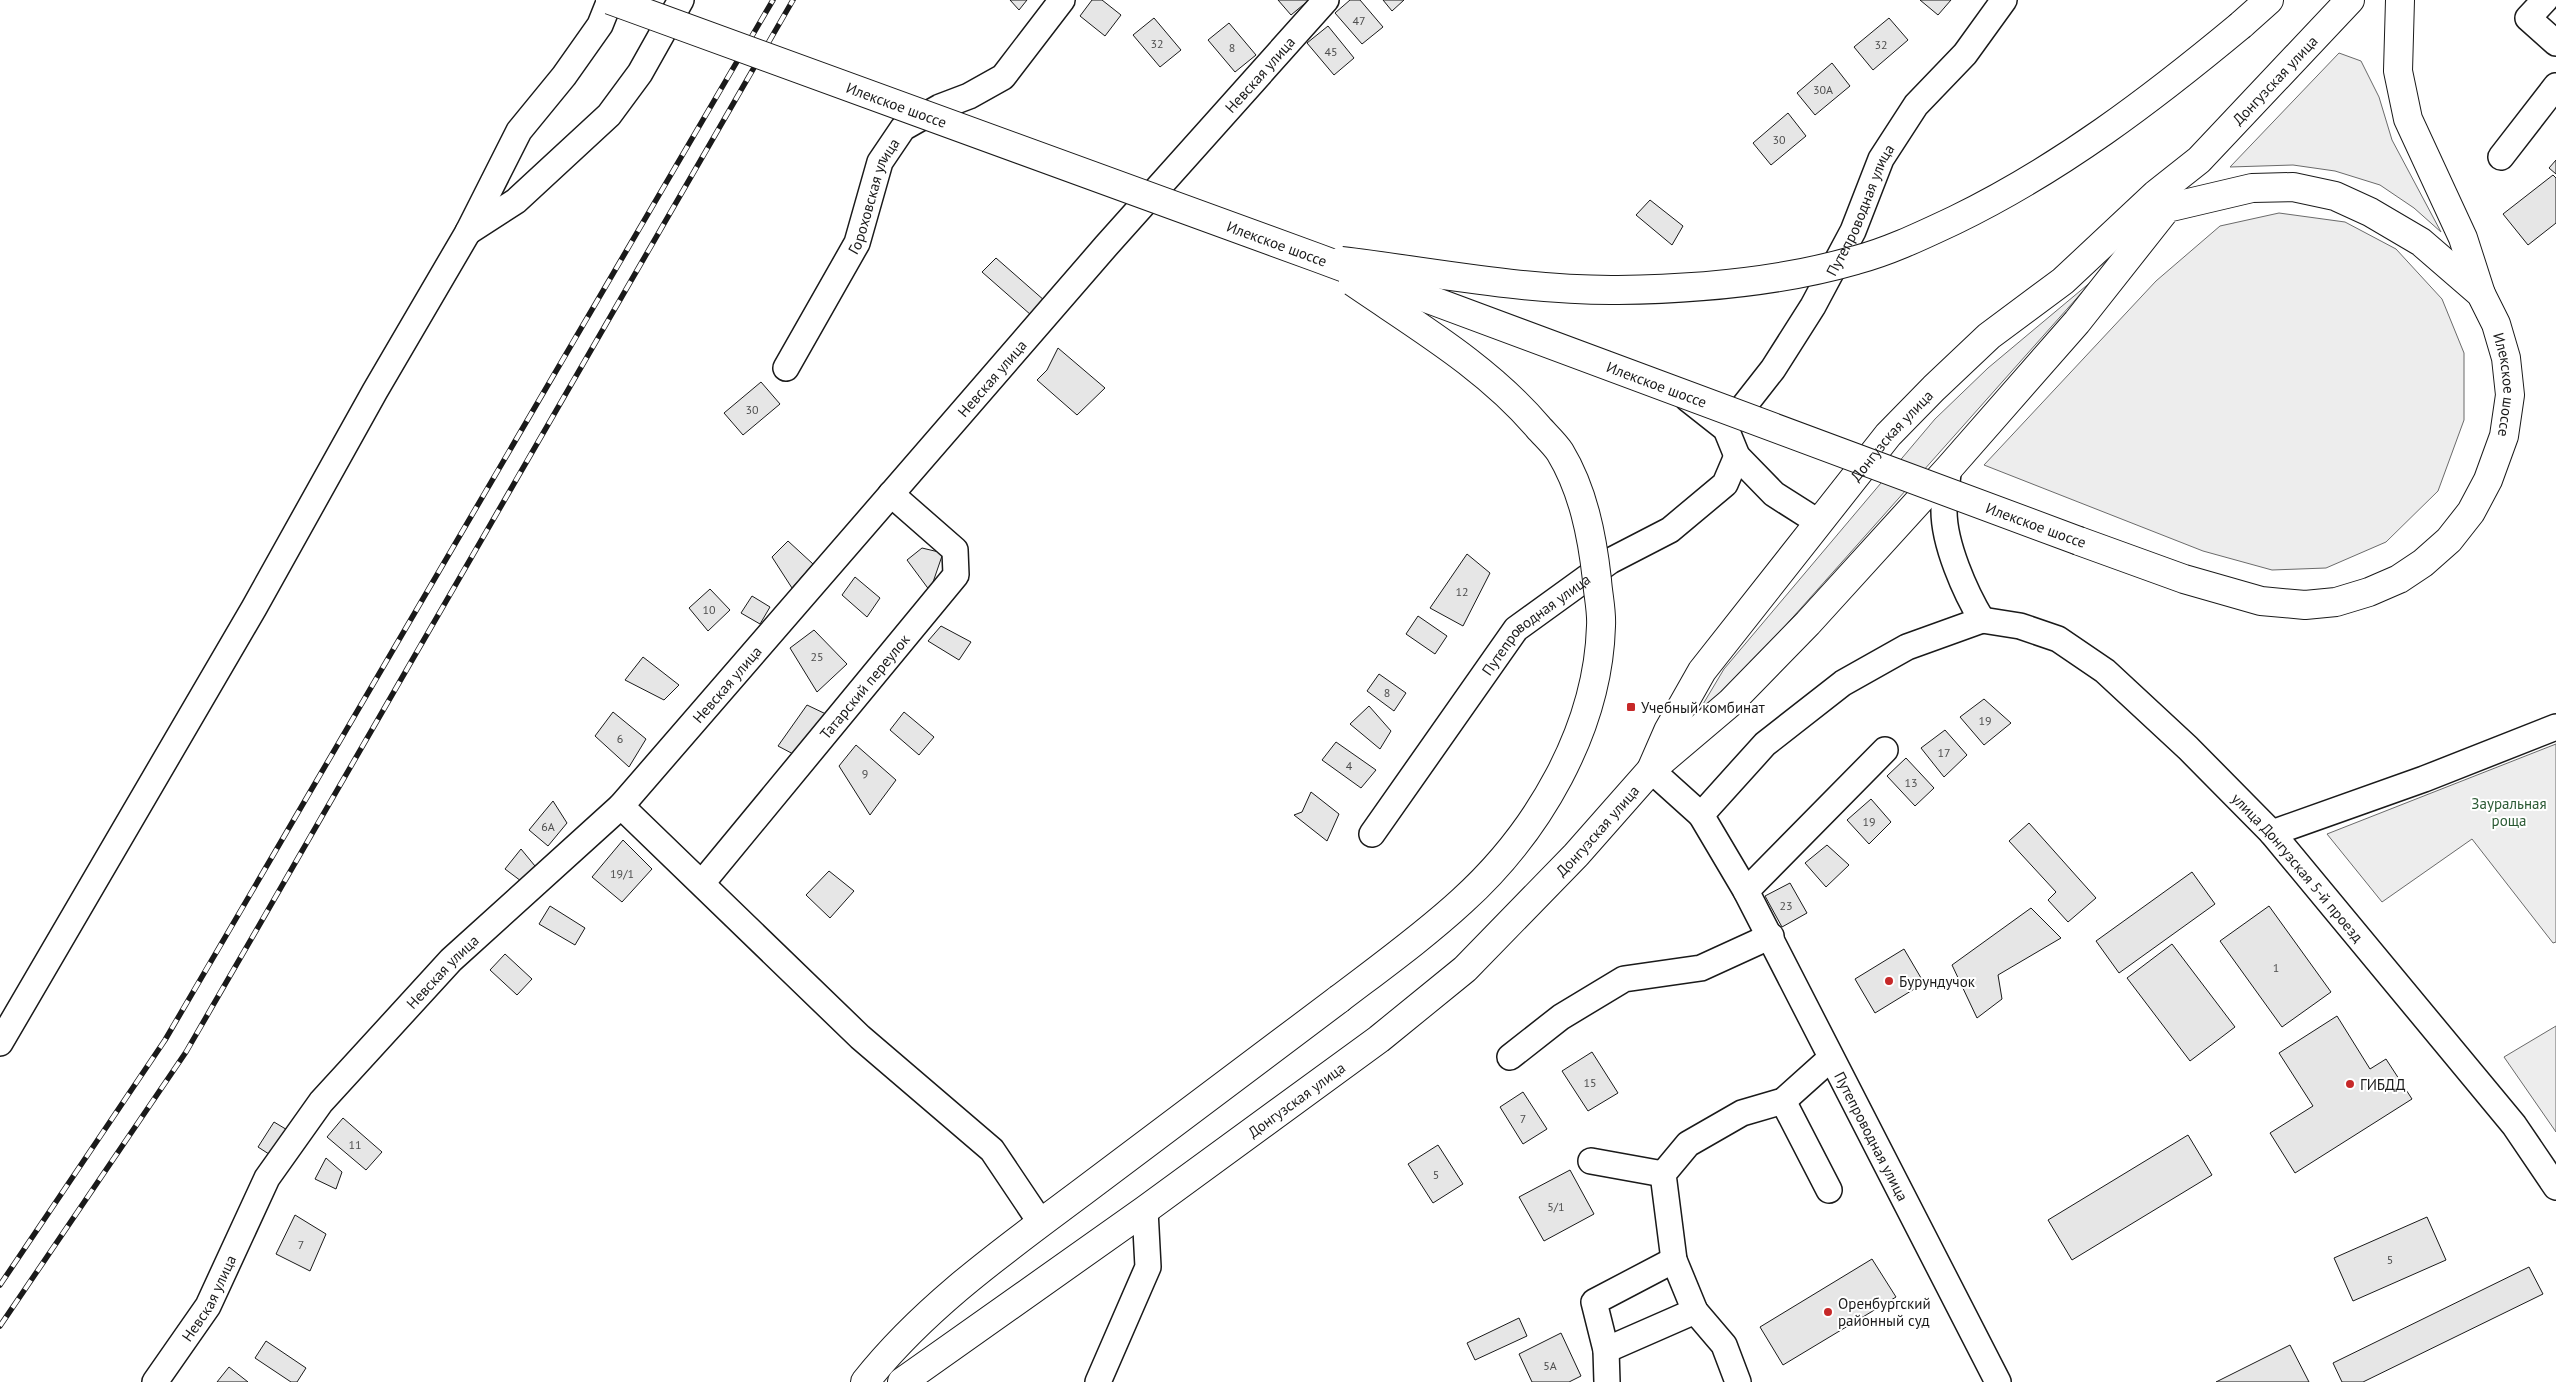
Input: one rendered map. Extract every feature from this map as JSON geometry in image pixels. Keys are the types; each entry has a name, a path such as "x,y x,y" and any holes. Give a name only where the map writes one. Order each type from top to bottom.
{"main road":[{"name":"Илекское шоссе","path":"610,0 1318,258 2184,580 2261,601 2305,605 2336,602 2369,592 2399,579 2423,563 2449,540 2471,512 2488,480 2504,436 2510,395 2506,358 2496,324 2482,294 2463,238 2408,119 2398,70 2400,0"},
{"path":"1318,258 1527,286 1617,290 1703,286 1792,274 1856,260 1918,238 1944,226 1987,204 2057,163 2114,126 2167,86 2269,0"},
{"name":"Донгузская улица","path":"1651,770 1668,731 1702,671 1888,435 1989,336 2063,281 2156,194 2199,160 2350,0"},
{"name":"Донгузская улица","path":"902,1382 1145,1210 1379,1038 1465,969 1576,855 1651,770 1730,702 1808,623 1949,468 2077,322 2167,208 2199,160"},
{"path":"2167,208 2252,188 2293,187 2335,196 2370,212 2421,242 2482,294"},
{"path":"865,1382 885,1356 952,1294 1041,1223 1410,946 1464,899 1507,853 1543,804 1573,748 1594,685 1602,625 1595,561 1586,511 1559,451 1529,416 1486,375 1318,258"}],"street":[{"path":"0,1043 244,626 375,391 468,232 519,131 564,76 600,25 610,0"},
{"path":"468,232 516,201 608,115 640,73 682,0"},
{"name":"Гороховская улица","path":"786,368 857,244 880,162 904,128 940,106 970,96 1003,77 1062,0"},
{"name":"Невская улица","path":"155,1382 208,1306 267,1178 321,1102 451,960 621,806 1099,254 1161,187 1326,0"},
{"name":"Путепроводная улица","path":"1726,429 1773,369 1813,306 1854,231 1881,159 1916,105 1965,54 2004,0"},
{"path":"2545,0 2528,18 2556,44"},
{"path":"2502,157 2556,86"},
{"path":"940,106 1161,187 1665,380 1726,429 1737,456 1774,494 1818,522"},
{"name":"Путепроводная улица","path":"1372,834 1516,629 1610,561 1670,530 1725,484 1737,456"},
{"path":"1701,815 1765,744 1843,683 1907,647 1982,620 1966,593 1951,548 1944,512 1949,468"},
{"name":"Татарский переулок","path":"702,883 956,575 955,550 891,494"},
{"name":"улица Донгузская 5-й проезд","path":"1982,620 2020,626 2058,639 2105,671 2188,748 2272,833 2514,1126 2556,1187"},
{"path":"2272,833 2424,779 2556,727"},
{"path":"1746,891 1885,750"},
{"name":"Путепроводная улица","path":"1651,770 1701,815 1746,891 1771,936 1831,1058 1998,1382"},
{"path":"621,806 860,1038 992,1150 1041,1223"},
{"path":"1510,1056 1561,1017 1624,979 1701,968 1771,936"},
{"path":"1738,1382 1724,1345 1695,1311 1674,1260 1663,1174 1688,1144 1742,1113 1783,1101 1831,1058"},
{"path":"1783,1101 1829,1190"},
{"path":"1592,1161 1663,1174"},
{"path":"1098,1382 1148,1267 1145,1210"},
{"path":"1607,1382 1606,1350 1594,1302 1674,1260"},
{"path":"1606,1350 1695,1311"}],"shaded area":[{"path":"2339,53 2361,61 2379,97 2392,140 2441,232 2414,208 2380,185 2335,171 2293,165 2230,167"},
{"path":"2279,213 2345,222 2396,249 2442,299 2464,353 2464,420 2438,491 2386,542 2326,568 2272,570 2203,551 1984,465 2156,281 2220,226"},
{"path":"2092,281 1737,680 1690,726 1724,669 1935,419 1988,368"},
{"name":"Зауральная роща","path":"2556,744 2556,942 2553,943 2472,839 2382,902 2327,834"},
{"path":"2556,1026 2556,1132 2504,1057"}],"building":[{"path":"1010,0 1027,0 1019,10"},
{"path":"1092,0 1102,0 1121,15 1105,36 1080,16"},
{"path":"1278,0 1309,0 1291,15"},
{"path":"1350,0 1360,0 1383,27 1362,44 1335,13"},
{"path":"1383,0 1404,0 1392,11"},
{"path":"1920,0 1951,0 1938,15"},
{"path":"1154,18 1181,50 1160,67 1133,35"},
{"path":"1889,18 1908,40 1873,70 1854,47"},
{"path":"1229,23 1256,55 1235,72 1208,40"},
{"path":"1328,26 1354,58 1334,75 1307,43"},
{"path":"1832,63 1850,86 1815,115 1797,93"},
{"path":"1788,113 1806,136 1771,165 1753,143"},
{"path":"2556,160 2556,174 2549,168"},
{"path":"2553,175 2556,178 2556,223 2528,245 2503,214"},
{"path":"1650,200 1683,226 1672,245 1636,215"},
{"path":"996,258 1045,301 1031,315 982,272"},
{"path":"1058,348 1105,388 1077,415 1037,380 1047,370"},
{"path":"761,382 780,404 743,435 724,413"},
{"path":"788,541 813,564 792,588 772,557"},
{"path":"922,548 943,553 930,591 907,560"},
{"path":"1467,554 1490,573 1463,626 1430,608"},
{"path":"855,577 880,598 867,617 842,595"},
{"path":"710,589 730,610 708,631 689,608"},
{"path":"752,596 770,607 760,624 741,613"},
{"path":"1418,616 1447,636 1435,654 1406,634"},
{"path":"941,626 971,642 959,660 928,641"},
{"path":"814,630 847,664 817,692 790,648"},
{"path":"643,657 679,685 664,700 625,680"},
{"path":"1379,674 1406,693 1394,711 1367,691"},
{"path":"1984,699 2011,723 1984,745 1960,717"},
{"path":"807,705 828,715 797,756 778,746"},
{"path":"1369,706 1391,731 1380,749 1350,724"},
{"path":"613,712 646,739 629,767 595,736"},
{"path":"904,712 934,737 919,755 890,730"},
{"path":"1945,730 1967,755 1944,777 1921,748"},
{"path":"1336,742 1376,770 1361,788 1322,760"},
{"path":"856,745 896,780 870,815 839,766"},
{"path":"1906,758 1934,788 1915,806 1887,776"},
{"path":"1311,792 1339,814 1327,841 1294,815 1302,812"},
{"path":"1871,799 1891,822 1869,844 1847,820"},
{"path":"553,801 567,823 548,846 529,830"},
{"path":"2029,823 2096,898 2068,922 2048,900 2056,892 2009,841"},
{"path":"623,840 652,869 622,902 592,877"},
{"path":"1827,845 1849,865 1826,887 1805,863"},
{"path":"521,849 535,866 521,881 505,869"},
{"path":"829,871 854,891 830,918 806,895"},
{"path":"2192,872 2215,904 2119,973 2096,941"},
{"path":"1790,883 1807,913 1782,927 1765,896"},
{"path":"550,906 585,928 575,945 539,924"},
{"path":"2269,906 2331,992 2282,1027 2220,941"},
{"path":"2031,908 2061,938 1998,975 2002,999 1977,1018 1952,965"},
{"path":"2172,944 2235,1027 2190,1061 2127,978"},
{"name":"Бурундучок","path":"1904,949 1924,983 1875,1013 1855,979"},
{"path":"505,954 532,979 517,995 490,970"},
{"name":"ГИБДД","path":"2337,1016 2370,1069 2386,1059 2412,1099 2295,1173 2270,1133 2313,1106 2279,1053"},
{"path":"1592,1052 1618,1093 1588,1111 1562,1071"},
{"path":"1523,1092 1547,1129 1523,1144 1500,1107"},
{"path":"343,1118 382,1152 366,1170 327,1137"},
{"path":"274,1122 289,1131 272,1156 258,1147"},
{"path":"2188,1135 2212,1175 2072,1260 2048,1220"},
{"path":"1438,1145 1463,1184 1433,1203 1408,1164"},
{"path":"326,1158 342,1172 336,1189 315,1179"},
{"path":"1570,1170 1594,1214 1544,1241 1519,1197"},
{"path":"295,1215 326,1234 310,1271 276,1254"},
{"path":"2427,1217 2446,1260 2353,1301 2334,1258"},
{"name":"Оренбургский районный суд","path":"1872,1259 1896,1297 1783,1365 1760,1327"},
{"path":"2529,1267 2543,1294 2363,1382 2342,1382 2333,1363"},
{"path":"1519,1318 1527,1336 1475,1360 1467,1343"},
{"path":"1561,1333 1581,1376 1569,1382 1532,1382 1519,1354"},
{"path":"266,1341 306,1368 297,1382 291,1382 255,1358"},
{"path":"2290,1345 2309,1382 2216,1382"},
{"path":"229,1367 248,1382 217,1382"}],"railway":[{"path":"0,1285 165,1040 773,0"},
{"path":"0,1326 186,1052 793,0"}],"place":[{"name":"Учебный комбинат","path":"1631,707"},
{"name":"Бурундучок","path":"1889,981"},
{"name":"ГИБДД","path":"2350,1084"},
{"name":"Оренбургский районный суд","path":"1828,1312"}]}
